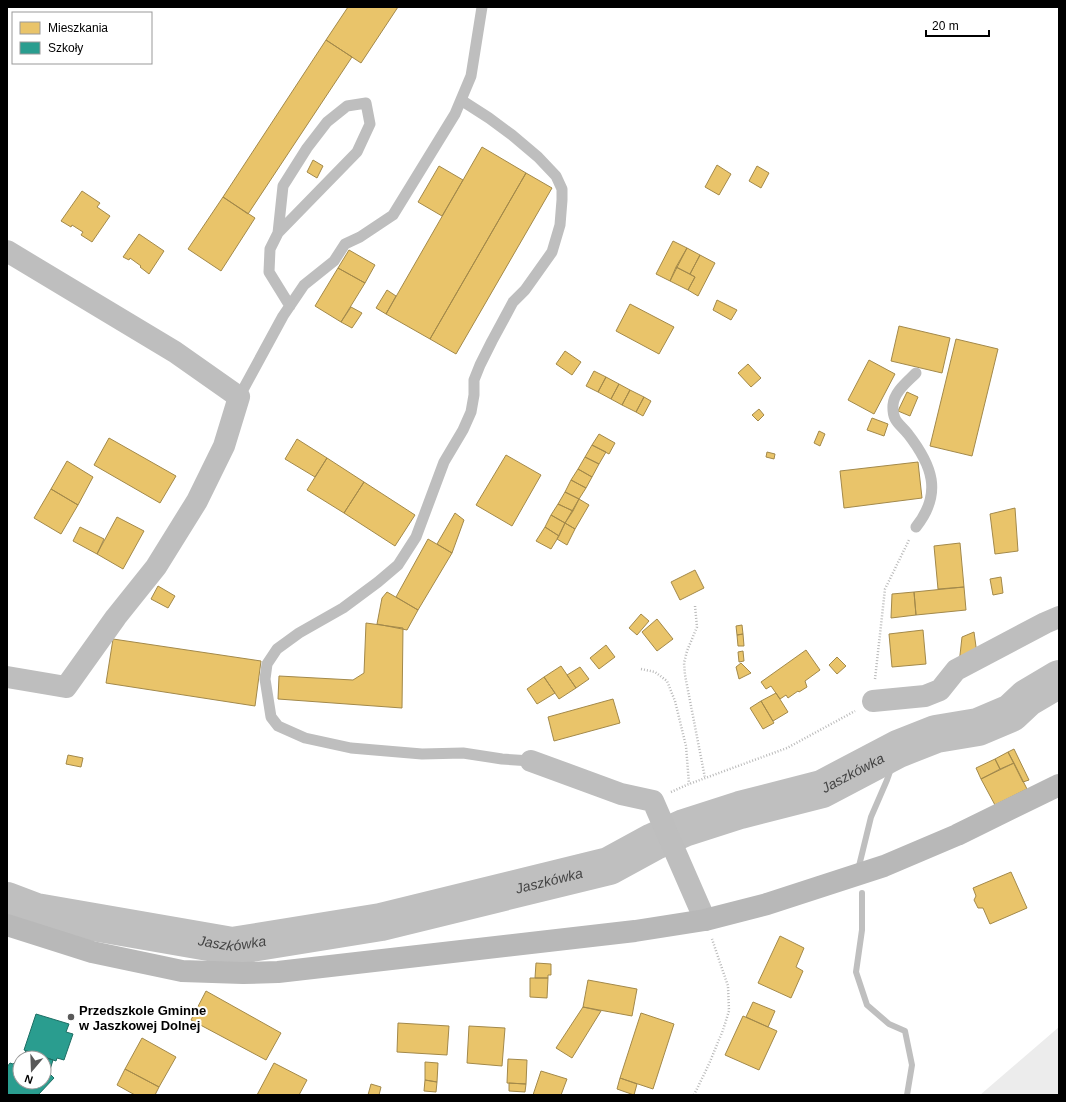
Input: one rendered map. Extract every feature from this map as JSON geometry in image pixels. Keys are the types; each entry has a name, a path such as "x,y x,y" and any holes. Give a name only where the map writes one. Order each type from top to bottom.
{"street":[{"path":"7,251 174,352 239,397 224,446 197,501 156,567 116,617 66,687 7,677"},
{"path":"873,701 925,696 940,690 956,670 1059,617"},
{"path":"531,761 656,808 705,920"},
{"path":"7,926 92,952 136,962 182,971 243,973 278,972 635,931 705,920 767,904 884,866 957,835 1059,785"}],"lane":[{"path":"239,397 259,358 304,285 334,261 345,244 360,237 393,215 455,114 461,100 471,76 482,7"},
{"path":"461,100 489,118 512,136 538,157 556,176 562,189 562,200 560,225 552,252 525,290 513,302 486,353 474,380 474,395 471,412 463,430 444,462 416,537 398,565 343,608 299,633 277,649 268,664 265,679 271,717 278,726 305,738 351,748 422,754 463,753 531,761"},
{"path":"278,233 283,186 307,148 326,122 347,106 366,103 370,124 357,152 278,233 270,249 269,272 290,306"},
{"path":"916,373 898,391 893,404 895,420 907,433 921,453 930,473 933,488 929,507 922,520 916,527"}],"path":[{"path":"656,808 688,784 787,748 873,701 884,589 916,527"},
{"path":"695,606 698,627 687,651 685,669 705,778"},
{"path":"641,669 655,672 667,681 673,695 686,746 688,784"},
{"path":"694,1095 710,1064 729,1010 728,986 705,920"}],"shaded area":[{"path":"1059,1027 1059,1095 980,1095"}],"building: Mieszkania":[{"path":"348,7 398,7 361,63 326,40"},
{"path":"326,40 352,57 248,214 223,197"},
{"path":"482,147 526,173 430,339 386,314"},
{"path":"313,160 323,166 317,178 307,172"},
{"path":"717,165 731,174 719,195 705,187"},
{"path":"439,166 463,180 442,216 418,202"},
{"path":"757,166 769,173 761,188 749,181"},
{"path":"526,173 552,188 456,354 430,339"},
{"path":"82,191 100,203 97,207 110,216 92,242 81,235 83,232 72,225 71,227 61,221"},
{"path":"223,197 255,218 221,271 188,249"},
{"path":"139,234 164,251 149,274 130,258 129,260 123,257"},
{"path":"673,241 687,248 670,281 656,274"},
{"path":"687,248 700,255 690,274 676,267"},
{"path":"349,250 375,265 365,283 338,268"},
{"path":"700,255 715,263 698,296 688,290 695,277 690,274"},
{"path":"676,267 695,277 688,290 670,281"},
{"path":"338,268 365,283 341,322 315,306"},
{"path":"387,290 396,296 386,314 376,308"},
{"path":"717,300 737,310 731,320 713,310"},
{"path":"630,304 674,327 659,354 616,331"},
{"path":"351,307 362,313 352,328 341,322"},
{"path":"899,326 950,338 942,373 891,361"},
{"path":"956,339 998,349 972,456 930,446"},
{"path":"565,351 581,362 572,375 556,364"},
{"path":"869,360 895,374 874,414 848,400"},
{"path":"748,364 761,378 751,387 738,373"},
{"path":"594,371 606,377 598,392 586,386"},
{"path":"606,377 619,384 611,399 598,392"},
{"path":"619,384 630,390 622,405 611,399"},
{"path":"630,390 644,397 636,412 622,405"},
{"path":"907,392 918,397 910,416 898,411"},
{"path":"644,397 651,401 643,416 636,412"},
{"path":"759,409 764,415 758,421 752,415"},
{"path":"872,418 888,424 884,436 867,430"},
{"path":"819,431 825,434 820,446 814,443"},
{"path":"599,434 615,443 609,454 592,445"},
{"path":"109,438 176,476 160,503 94,465"},
{"path":"297,439 327,458 315,477 285,459"},
{"path":"592,445 606,452 599,464 585,457"},
{"path":"767,452 775,454 774,459 766,457"},
{"path":"506,455 541,475 512,526 476,505"},
{"path":"585,457 599,464 592,477 578,469"},
{"path":"327,458 364,482 344,513 307,490"},
{"path":"67,461 93,477 78,505 51,489"},
{"path":"918,462 922,498 844,508 840,471"},
{"path":"578,469 592,477 586,488 571,480"},
{"path":"571,480 586,488 579,499 565,492"},
{"path":"364,482 415,515 395,546 344,513"},
{"path":"51,489 78,505 61,534 34,518"},
{"path":"565,492 579,499 573,511 558,504"},
{"path":"579,499 589,505 575,529 565,523"},
{"path":"558,504 573,511 565,523 551,515"},
{"path":"1015,508 1018,551 995,554 990,514"},
{"path":"455,513 464,520 452,553 437,544"},
{"path":"551,515 565,523 559,536 545,527"},
{"path":"117,517 144,531 123,569 97,554"},
{"path":"565,523 575,529 567,545 557,539"},
{"path":"80,527 104,539 97,554 73,541"},
{"path":"545,527 559,536 551,549 536,541"},
{"path":"428,539 452,553 418,610 396,597"},
{"path":"960,543 964,587 938,589 934,546"},
{"path":"695,570 704,588 680,600 671,582"},
{"path":"1001,577 1003,593 993,595 990,579"},
{"path":"158,586 175,596 168,608 151,599"},
{"path":"964,587 966,610 916,615 914,592"},
{"path":"387,592 418,610 407,630 377,624 382,598"},
{"path":"914,592 916,615 891,618 892,594"},
{"path":"641,614 649,621 637,635 629,628"},
{"path":"657,619 673,639 657,651 642,632"},
{"path":"366,623 403,628 402,708 278,699 279,676 353,680 364,673"},
{"path":"742,625 743,634 737,635 736,626"},
{"path":"923,630 926,664 892,667 889,634"},
{"path":"974,632 977,654 959,664 962,637"},
{"path":"743,634 744,646 738,646 737,635"},
{"path":"113,639 261,661 255,706 106,683"},
{"path":"606,645 615,657 599,669 590,658"},
{"path":"806,650 820,670 805,681 807,687 788,698 786,695 780,699 771,686 766,689 761,682"},
{"path":"743,651 744,661 739,662 738,652"},
{"path":"837,657 846,666 837,674 829,665"},
{"path":"741,663 751,673 739,679 736,667"},
{"path":"561,666 576,688 559,699 544,677"},
{"path":"580,667 589,679 576,688 567,675"},
{"path":"544,677 555,693 537,704 527,689"},
{"path":"776,693 788,712 773,721 761,701"},
{"path":"613,699 620,723 554,741 548,717"},
{"path":"761,701 774,723 763,729 750,708"},
{"path":"1014,749 1029,780 1023,782 1008,752"},
{"path":"1008,752 1014,763 1000,769 995,759"},
{"path":"68,755 83,758 81,767 66,764"},
{"path":"995,759 1000,769 981,779 976,768"},
{"path":"1014,763 1027,789 995,805 981,779"},
{"path":"1011,872 1027,908 990,924 983,908 978,908 974,900 976,896 973,888"},
{"path":"780,936 804,948 796,967 803,971 791,998 758,983"},
{"path":"536,963 551,964 551,975 548,975 548,978 535,978"},
{"path":"530,978 548,978 547,998 530,997"},
{"path":"588,980 637,989 632,1016 583,1007"},
{"path":"206,991 281,1033 266,1060 191,1020"},
{"path":"753,1002 775,1011 768,1027 746,1017"},
{"path":"583,1007 601,1011 572,1058 556,1048"},
{"path":"641,1013 674,1024 653,1089 620,1078"},
{"path":"743,1016 777,1031 759,1070 725,1055"},
{"path":"398,1023 449,1026 447,1055 397,1052"},
{"path":"469,1026 505,1028 502,1066 467,1063"},
{"path":"142,1038 176,1057 159,1087 125,1069"},
{"path":"508,1059 527,1060 526,1084 507,1083"},
{"path":"425,1062 438,1063 437,1082 425,1080"},
{"path":"274,1063 307,1080 299,1095 257,1095"},
{"path":"125,1069 159,1087 155,1095 135,1095 117,1085"},
{"path":"541,1071 567,1079 561,1095 533,1095"},
{"path":"620,1078 637,1084 634,1095 617,1089"},
{"path":"425,1080 437,1082 436,1092 424,1091"},
{"path":"509,1083 526,1084 525,1092 509,1091"},
{"path":"371,1084 381,1087 379,1095 368,1095"}],"building: Szkoły":[{"path":"36,1014 69,1024 66,1032 73,1034 64,1060 57,1058 56,1061 52,1060 52,1050 24,1050"},
{"path":"10,1063 12,1064 12,1090 43,1090 38,1095 7,1095 7,1067"}],"waterway":[{"name":"Jaszkówka","path":"7,901 36,912 232,946 381,922 609,866 653,842 684,828 740,810 822,789 898,749 936,734 978,727 1011,713 1027,698 1059,679"},
{"path":"859,866 871,817 887,780 898,749"},
{"path":"862,893 862,930 856,972 867,1005 889,1024 905,1031 912,1065 907,1095"}],"place":[{"name":"Przedszkole Gminne w Jaszkowej Dolnej","path":"71,1017"}]}
